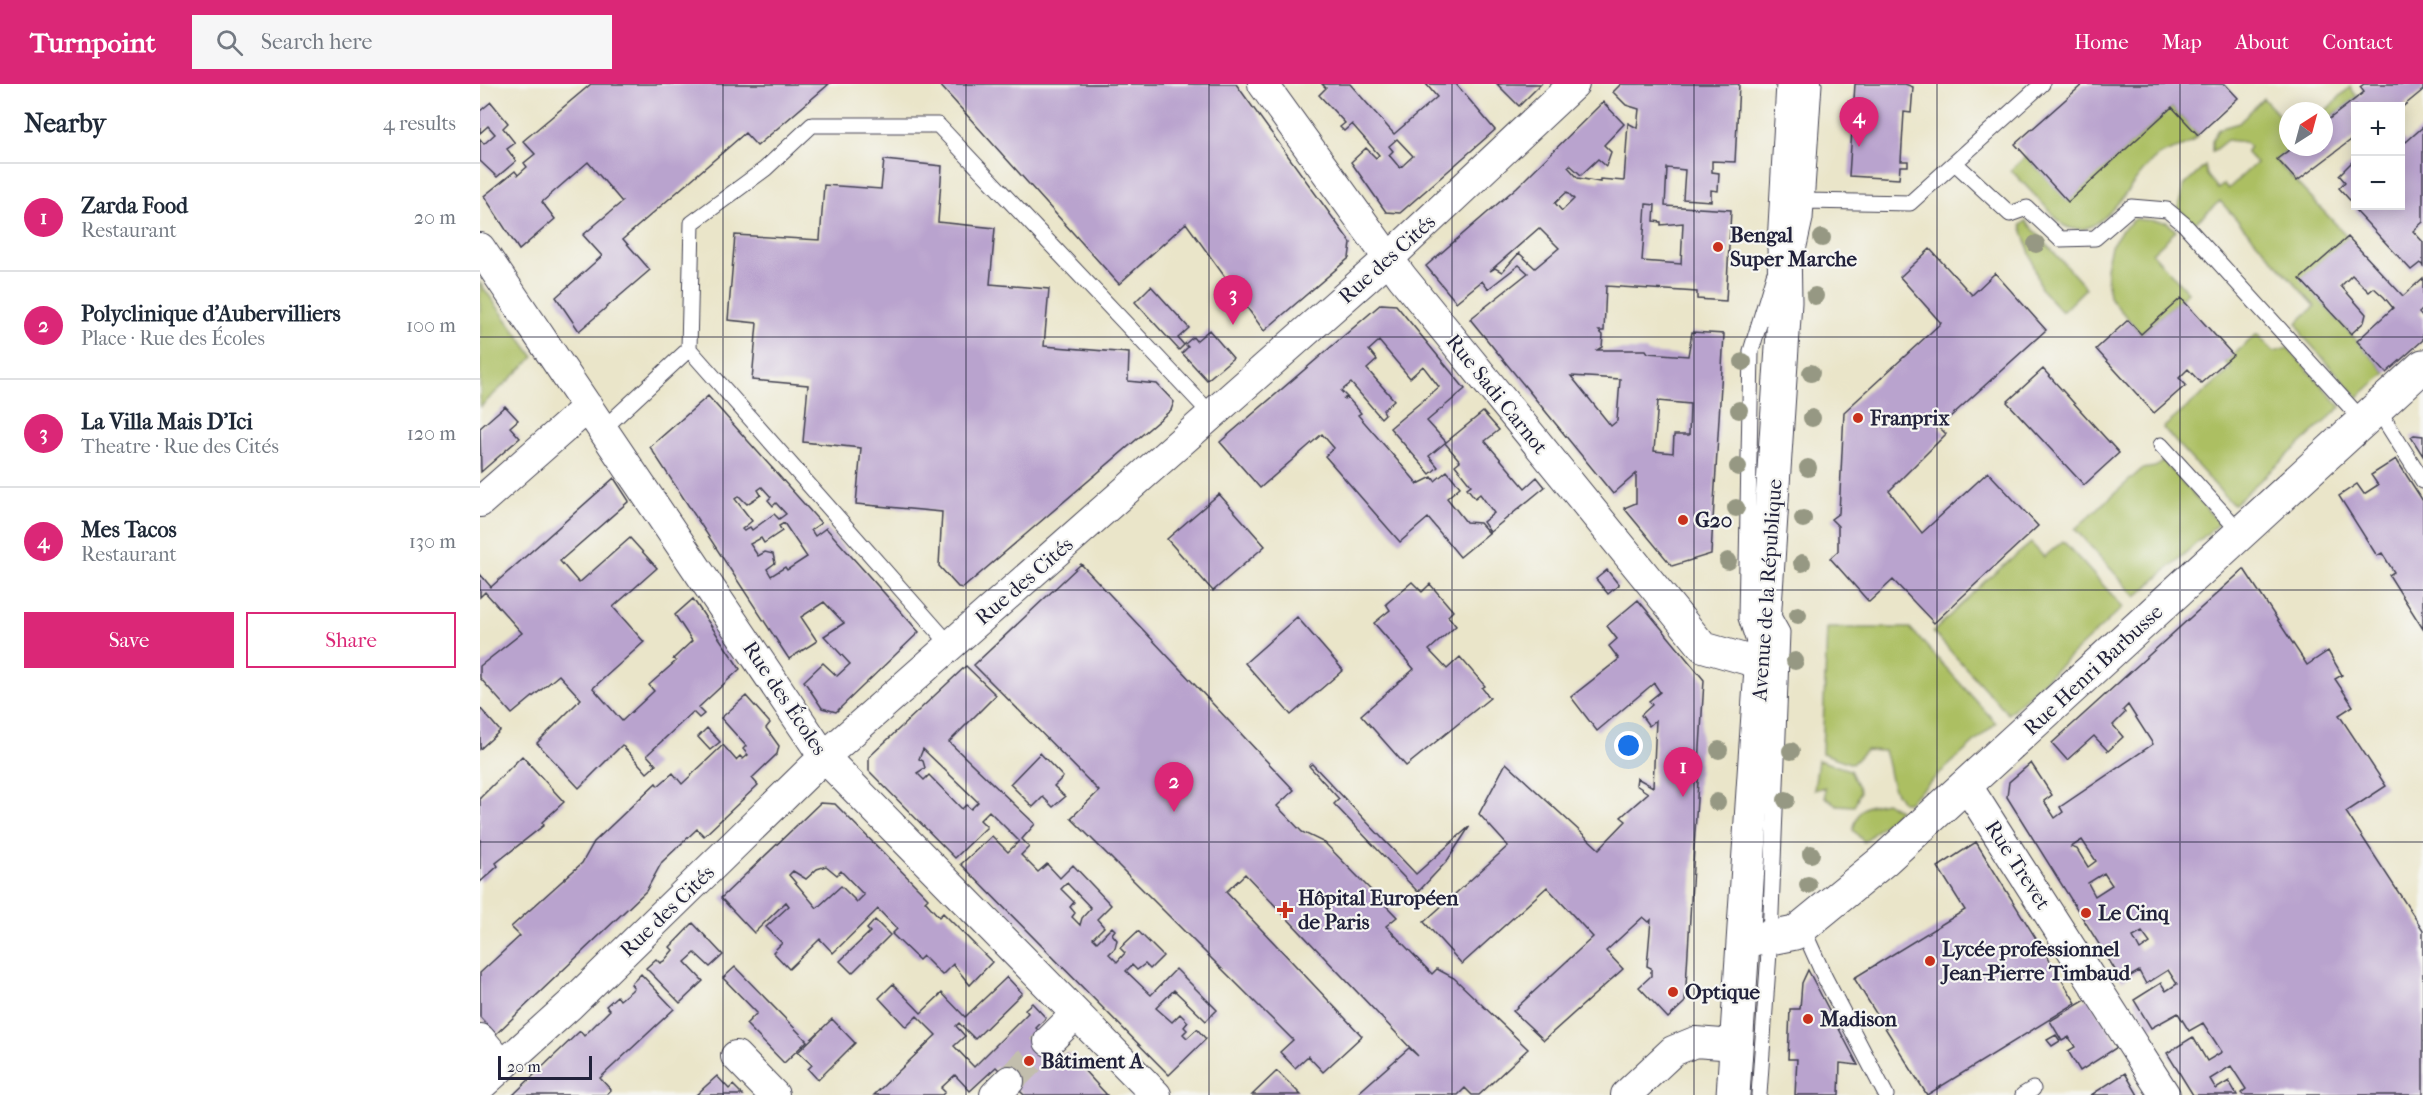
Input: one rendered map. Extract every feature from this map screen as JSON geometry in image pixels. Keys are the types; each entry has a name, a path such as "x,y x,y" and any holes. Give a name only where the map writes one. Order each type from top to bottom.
{"main road":[{"name":"Avenue de la République","path":"1733,1095 1735,1045 1757,938 1762,664 1785,302 1784,243 1793,84"},
{"name":"Rue Henri Barbusse","path":"1757,938 1795,933 1883,861 2423,366"}],"street":[{"name":"Rue Sadi Carnot","path":"1263,84 1388,259 1702,647 1762,664"},
{"name":"Rue des Cités","path":"480,1086 570,1005 824,758 1388,259 1574,84"},
{"name":"Rue des Écoles","path":"480,248 824,758 1156,1095"},
{"path":"480,502 595,418"},
{"name":"Rue Trevet","path":"1967,786 2165,1095"},
{"path":"1049,1041 1076,1014"},
{"path":"480,1039 502,1065"},
{"path":"1626,1095 1673,1052 1695,1042 1735,1045"},
{"path":"736,1056 774,1095"}],"lane":[{"path":"1785,302 1805,219 1814,84"},
{"path":"1806,201 1910,203 2042,84"},
{"path":"951,646 689,350 692,223 765,169 813,125 938,125 1212,415"},
{"path":"1955,163 2010,214 2027,208 2060,239 2095,238 2131,207 2167,210 2184,224 2370,414 2423,481"},
{"path":"1762,664 1746,618 1751,351 1784,243"},
{"path":"595,418 689,350"},
{"path":"2161,445 2241,533"},
{"path":"1759,1095 1757,938 1782,632 1767,606"},
{"path":"1802,927 1825,978 1886,1095"}],"green space":[{"path":"2350,87 2357,97 2333,115 2333,103"},
{"path":"2263,98 2279,115 2280,156 2275,160 2348,237 2301,279 2386,373 2358,397 2303,336 2297,323 2315,306 2220,201 2194,224 2178,208 2184,186 2205,166 2207,175 2218,189 2224,184 2228,189 2256,163 2246,152 2250,147 2244,142 2227,140 2212,152 2212,141 2218,129 2239,123"},
{"path":"2172,107 2198,135 2184,146 2157,157 2115,206 2091,227 2077,229 2063,225 2011,170 2026,156 2068,201"},
{"path":"2135,219 2167,222 2176,231 2152,253 2188,292 2141,334 2109,297 2106,267 2111,246 2121,231"},
{"path":"2026,221 2086,288 2062,312 2041,289 2021,225"},
{"path":"480,283 534,357 480,407"},
{"path":"2257,334 2273,352 2288,348 2341,407 2233,505 2163,428 2231,369 2225,362"},
{"path":"2163,461 2219,523 2136,597 2075,529 2142,469 2155,467"},
{"path":"2063,541 2123,607 2008,714 1933,632 1984,582 2031,543 2044,557"},
{"path":"1827,628 1910,628 1996,723 1908,802 1902,802 1892,783 1884,751 1866,750 1852,764 1822,753"},
{"path":"1818,760 1850,770 1860,792 1854,806 1837,805 1825,797 1825,787 1814,790"},
{"path":"1886,802 1899,810 1864,842 1853,830 1860,811 1867,806"}],"building":[{"path":"591,84 829,84 757,146 745,133 623,239 650,270 579,331 556,297 602,256 583,235 622,202 588,162 542,202 555,219 519,250 484,196 515,171 518,175 527,167 524,163 535,154 523,141"},
{"path":"939,84 1236,84 1351,243 1349,258 1264,331 1186,223 1119,284"},
{"path":"1322,84 1350,84 1394,134 1437,97 1426,84 1456,84 1495,130 1400,213 1386,212 1351,162 1366,148 1376,158 1379,155 1352,124 1344,131 1340,127 1345,123 1319,95 1326,88","holes":["1397,139 1413,156 1400,168 1389,155 1393,151 1389,146"]},
{"path":"1497,84 1541,84 1519,106"},
{"path":"1621,84 1739,84 1735,162 1712,161 1712,172 1719,173 1718,191 1711,190 1711,201 1683,199 1685,170 1667,168 1665,206 1731,210 1726,301 1697,299 1697,292 1606,286 1604,331 1599,331 1603,335 1602,347 1597,350 1646,350 1648,353 1688,356 1692,332 1724,334 1711,554 1672,566 1624,508 1636,503 1636,474 1613,494 1470,319 1528,273 1519,265 1488,289 1482,281 1456,302 1426,266 1517,187 1603,102 1624,124 1604,145 1611,152 1606,166 1598,159 1581,175 1570,165 1568,167 1578,178 1600,182 1600,179 1624,181 1628,123 1637,128 1639,109 1626,105 1613,92","holes":["1567,192 1574,199 1562,211 1555,203","1646,204 1655,205 1654,221 1661,222 1661,225 1683,223 1681,264 1642,261","1539,228 1559,248 1535,268 1519,253 1502,272 1495,268 1490,271","1571,376 1620,379 1617,421 1611,426","1658,401 1690,404 1689,435 1674,435 1673,453 1654,451"]},
{"path":"1855,84 1905,84 1913,87 1911,113 1904,112 1901,161 1908,161 1908,166 1900,166 1899,179 1849,176"},
{"path":"2083,84 2225,84 2238,98 2198,135 2172,107 2068,202 2015,144"},
{"path":"2364,84 2423,84 2423,90 2405,105 2405,102 2351,102 2364,92 2360,87"},
{"path":"491,102 508,123 503,128 515,143 507,149 516,161 497,177 480,161 480,139 484,144 495,134 488,126 480,133 480,111"},
{"path":"2351,102 2351,140 2333,154 2333,116"},
{"path":"2423,127 2423,222 2413,231 2423,242 2423,266 2420,263 2411,270 2355,210 2405,210 2405,141"},
{"path":"2281,156 2330,156 2297,181 2277,159"},
{"path":"884,160 942,166 938,222 995,228 990,284 1049,289 1044,346 1129,353 1128,381 1157,384 1174,402 1171,410 963,588 958,587 939,566 942,512 856,504 861,448 803,442 808,385 752,380 757,323 728,320 735,235 820,240 824,185 881,189"},
{"path":"2351,163 2351,202 2339,188 2345,182 2339,175"},
{"path":"2348,237 2403,296 2423,278 2423,309 2419,313 2423,318 2423,340 2386,373 2357,341 2393,308 2384,297 2374,288 2369,292 2352,275 2341,286 2366,314 2364,322 2351,334 2300,279"},
{"path":"1930,249 1972,295 1995,273 2046,330 1939,427 1946,434 1889,491 1922,533 1988,472 2038,526 1934,623 1893,580 1869,602 1830,558 1838,551 1838,526 1831,519 1839,513 1844,412 1941,323 1900,277"},
{"path":"1151,286 1189,328 1178,338 1184,345 1179,350 1135,302"},
{"path":"2181,298 2233,355 2201,383 2188,369 2179,378 2186,385 2154,413 2096,349 2128,320 2141,334"},
{"path":"1381,304 1396,305 1465,389 1427,421 1446,442 1429,456 1438,467 1430,474 1390,428 1439,387 1423,366 1410,378 1379,341 1369,350 1377,360 1367,369 1394,400 1383,410 1385,414 1381,418 1351,383 1341,391 1347,397 1343,399 1348,398 1361,413 1358,415 1418,484 1432,477 1435,481 1447,471 1460,487 1447,498 1466,522 1480,523 1489,533 1460,557 1428,518 1400,542 1325,456 1334,448 1322,434 1260,488 1220,442"},
{"path":"1209,330 1233,358 1207,380 1182,353 1188,347 1185,344 1193,337 1196,341"},
{"path":"2043,369 2119,453 2084,485 2007,402"},
{"path":"708,396 821,523 811,530 815,536 826,528 919,632 836,712 822,708 804,681 823,663 837,676 850,664 824,636 844,623 824,602 801,617 817,641 789,659 650,447","holes":["762,487 771,497 768,500 773,506 776,503 786,514 779,519 774,514 752,530 750,527 744,531 742,529 752,521 735,499 739,496 747,504 761,495 758,490","784,523 807,557 787,570 785,567 771,576 767,569 775,563 773,554 765,552 758,556 750,544 761,538 764,543 782,531 779,526"]},
{"path":"505,406 518,420 510,427 520,438 481,472 480,428"},
{"path":"1483,412 1499,430 1485,441 1525,488 1537,477 1545,487 1490,532 1483,522 1494,513 1480,494 1475,498 1467,488 1471,485 1455,465 1460,461 1445,443"},
{"path":"2423,436 2423,456 2411,437"},
{"path":"2396,459 2423,501 2423,629 2389,575 2394,572 2382,553 2377,556 2339,496 2357,484 2364,494 2378,485 2371,475"},
{"path":"614,478 629,501 560,561 579,583 630,538 657,568 613,607 644,642 593,688 622,721 654,691 649,685 676,661 673,659 692,641 675,615 693,599 740,669 698,708 704,714 699,718 693,712 647,755 656,765 647,773 622,745 579,788 537,743 581,699 559,675 512,714 480,678 480,666 522,633 485,592 480,597 480,574 491,587"},
{"path":"1219,494 1265,546 1213,591 1167,539"},
{"name":"Hôpital Européen de Paris","path":"1081,564 1294,790 1277,806 1302,832 1325,843 1397,917 1386,926 1432,974 1437,969 1454,978 1528,1049 1479,1095 1472,1095 1465,1088 1458,1095 1356,1095 1409,1048 1418,1056 1245,874 1226,892 1362,1036 1323,1072 1308,1056 1295,1068 1280,1052 1293,1040 1071,818 1099,791 974,665"},
{"path":"2244,569 2307,665 2328,651 2342,675 2335,679 2353,706 2339,715 2386,786 2346,812 2423,930 2423,1095 2243,1095 2241,1093 2246,1089 2231,1066 2210,1079 2216,1089 2229,1081 2237,1095 2193,1095 2167,1053 2193,1037 2207,1061 2222,1052 2203,1023 2189,1031 2178,1013 2151,1028 2134,1000 2161,983 2166,991 2177,984 2168,970 2146,984 2139,971 2122,981 2007,797 2009,782 2031,763 2052,795 2044,801 2055,818 2063,812 2060,807 2153,744 2128,705 2123,710 2125,713 2113,725 2123,737 2108,751 2094,736 2067,760 2052,743","holes":["2082,840 2096,861 2088,867 2077,849 2071,847","2104,873 2112,885 2095,896 2088,883","2142,932 2150,943 2140,950 2133,937"]},
{"path":"1607,570 1619,585 1608,594 1596,579"},
{"path":"1412,582 1422,592 1430,584 1453,611 1448,616 1456,626 1429,650 1447,669 1460,657 1485,686 1482,688 1490,698 1406,766 1361,715 1414,669 1374,623 1390,610 1386,604"},
{"path":"1638,600 1704,680 1685,1002 1668,1018 1639,987 1651,976 1651,968 1647,966 1651,920 1649,922 1643,917 1606,951 1623,969 1544,1040 1513,1011 1593,937 1547,887 1462,964 1424,922 1508,846 1479,814 1506,763 1599,849 1626,821 1621,817 1648,793 1636,785 1637,778 1653,787 1656,720 1649,726 1641,715 1652,705 1649,701 1660,692 1654,683 1597,731 1571,697 1619,659 1609,646 1617,639 1607,626"},
{"path":"1297,617 1343,670 1291,715 1245,663"},
{"path":"966,666 996,695 949,742 1035,824 1022,839 1029,847 1021,855 1038,872 1047,864 1060,878 1073,865 1111,905 1097,919 1104,927 1093,938 1097,942 1112,927 1115,930 1112,934 1117,940 1115,948 1109,954 1117,962 1125,953 1120,948 1138,931 1163,956 1150,969 1145,964 1137,970 1132,965 1126,971 1151,995 1176,969 1217,1010 1206,1021 1174,990 1156,1008 1172,1022 1180,1014 1188,1022 1184,1027 1187,1030 1183,1034 1187,1038 1197,1029 1206,1039 1169,1075 961,864 992,836 1008,852 1019,841 989,811 980,820 987,827 955,858 869,771 869,757","holes":["923,749 978,802 971,809 966,805 962,809 929,775 924,780 917,773 925,768 923,761 919,759","1067,883 1091,908 1082,918 1080,925 1072,917 1075,913 1070,907 1074,902 1061,889"]},
{"path":"746,696 770,723 766,728 779,746 777,754 752,778 758,785 704,836 697,829 662,862 646,891 496,1034 480,1017 480,973 520,936 511,927 582,863 594,842 656,783 658,786 673,773 682,784 723,745 736,760 740,756 743,759 748,755 743,749 746,746 721,718"},
{"path":"480,708 500,731 480,749"},
{"path":"707,728 720,742 710,750 698,737"},
{"path":"1040,753 1063,777 1054,786 1065,797 1053,807 1043,797 1033,807 1010,784"},
{"path":"522,756 564,802 542,822 544,825 496,863 498,866 480,882 480,798"},
{"path":"1312,764 1416,874 1470,826 1447,861 1418,892 1334,804 1339,799 1309,766"},
{"path":"820,803 835,804 928,898 925,901 939,917 943,913 992,962 970,985 953,964 942,975 923,956 919,960 892,934 897,929 878,909 833,953 820,939 789,969 773,952 782,943 766,927 789,906 786,902 754,933 721,898","holes":["826,866 837,875 841,871 864,895 857,902 841,886 817,908 789,875 793,871 806,879 817,869"]},
{"path":"1976,842 2076,1003 1927,1095 1854,978 1965,910 1938,867"},
{"path":"875,920 890,935 852,973 840,961 870,932 867,929"},
{"path":"693,923 723,955 710,967 695,953 685,962 703,981 680,1003 646,968 656,959 660,963 664,961 673,950 670,947"},
{"path":"735,967 807,1041 784,1063 746,1024 757,1013 723,978"},
{"path":"1808,970 1858,1065 1840,1063 1839,1095 1795,1095 1797,1059 1788,1059 1790,1009 1800,1009 1802,983"},
{"path":"641,974 674,1009 600,1078 611,1090 606,1095 513,1095 580,1031 584,1036 610,1010 606,1006 617,996 620,1000 634,988 631,984"},
{"path":"1007,977 1022,993 975,1039 959,1023 956,1026 965,1036 954,1046 974,1067 1028,1013 1025,1009 1032,1003 1046,1018 1036,1028 1063,1055 1067,1052 1107,1095 1024,1095 996,1067 970,1091 955,1075 941,1088 945,1092 942,1095 874,1095 936,1035 917,1016 906,1027 879,998 893,984 921,1013 942,993 965,1017"},
{"path":"2089,998 2119,1046 2080,1071 2068,1051 2075,1047 2069,1037 2062,1041 2050,1021"},
{"path":"832,1019 855,1043 818,1080 808,1069 812,1065 798,1052"},
{"path":"2056,1035 2060,1041 2052,1046 2047,1040"},
{"path":"1277,1071 1301,1095 1252,1095"},
{"path":"2125,1073 2138,1095 2091,1095"},
{"path":"717,1076 729,1089 733,1085 743,1095 696,1095"}],"tunnel":[{"path":"1009,1081 1049,1041"}],"place":[{"name":"Mes Tacos","path":"1859,147"},
{"name":"Bengal Super Marche","path":"1718,247"},
{"name":"La Villa Mais D’Ici","path":"1233,325"},
{"name":"Franprix","path":"1858,418"},
{"name":"G20","path":"1683,520"},
{"name":"Zarda Food","path":"1683,797"},
{"name":"Polyclinique d'Aubervilliers","path":"1174,812"},
{"name":"Hôpital Européen de Paris","path":"1285,910"},
{"name":"Le Cinq","path":"2086,913"},
{"name":"Lycée professionnel Jean-Pierre Timbaud","path":"1930,961"},
{"name":"Optique","path":"1673,992"},
{"name":"Madison","path":"1808,1019"},
{"name":"Bâtiment A","path":"1029,1061"}]}
